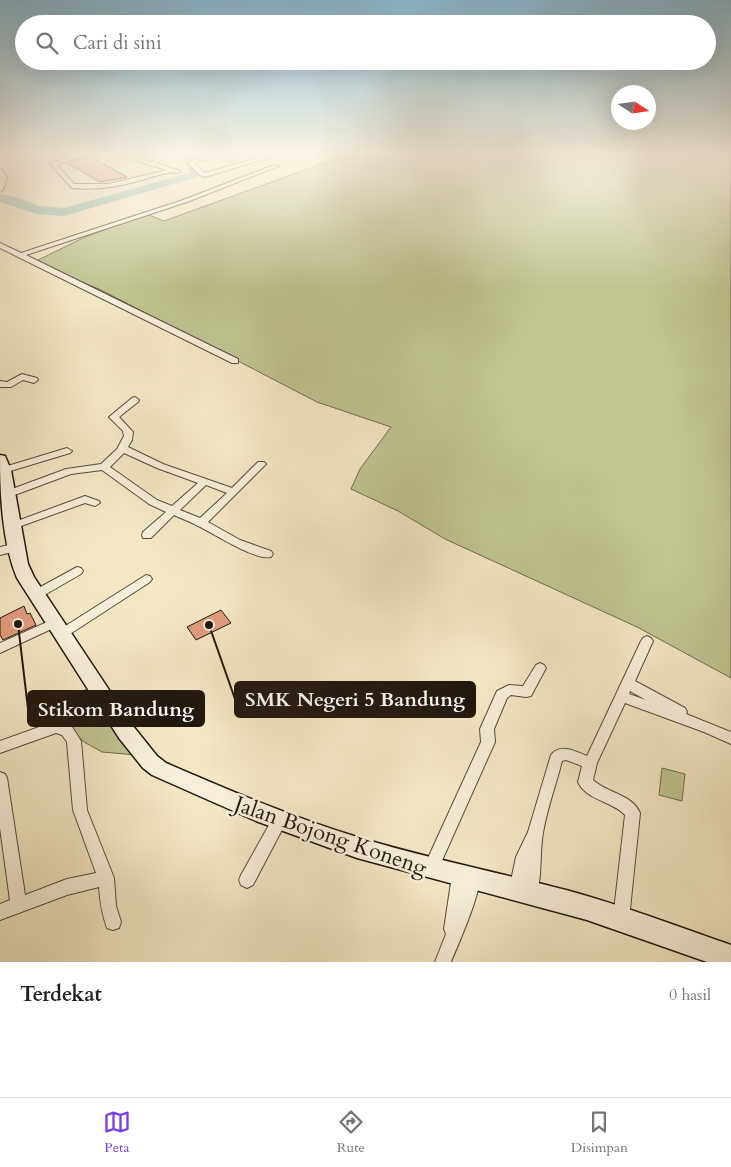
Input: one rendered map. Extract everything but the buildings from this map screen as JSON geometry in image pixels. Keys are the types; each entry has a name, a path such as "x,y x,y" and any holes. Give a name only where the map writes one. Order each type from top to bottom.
{"street":[{"path":"21,255 190,199"},
{"path":"0,245 234,361"},
{"path":"0,384 8,385 22,377 34,380"},
{"path":"8,494 69,472 104,467 113,461 130,434 114,417 135,400"},
{"path":"122,448 160,466 234,492"},
{"path":"2,470 67,451"},
{"path":"200,523 261,464"},
{"path":"104,467 153,502 200,523 236,543 267,554"},
{"name":"Jalan Bojong Koneng","path":"2,470 20,564 37,594 126,732 150,762 159,769 241,806 329,839 430,869 621,919 731,958"},
{"path":"147,535 201,485"},
{"path":"14,526 85,499 95,503"},
{"path":"0,551 17,547"},
{"path":"37,594 77,571"},
{"path":"0,648 60,628 146,579"},
{"path":"621,919 633,813 627,806 590,789 585,782 590,763 647,641"},
{"path":"430,869 488,742 487,729 502,695 508,690 526,692 540,668"},
{"path":"627,683 731,738"},
{"path":"621,696 709,728"},
{"path":"0,747 56,727 64,728 70,733 74,741 80,810 106,878 108,906 113,922"},
{"path":"523,892 534,859 535,834 559,755 566,754 590,763"},
{"path":"0,778 19,904"},
{"path":"247,880 280,821"},
{"path":"0,912 67,887 106,878"},
{"path":"443,962 467,901 466,878"},
{"path":"450,942 466,878"}],"green space":[{"path":"225,199 731,199 731,678 637,627 445,539 398,511 351,489 360,469 391,427 317,402 101,290 34,262 81,239 144,213 164,221"},
{"path":"91,684 136,755 102,752 84,742 61,722 71,703"},
{"path":"662,768 685,774 682,801 659,795"}],"waterway":[{"path":"4,199 37,210 64,212 110,199"}],"place":[{"name":"Stikom Bandung","path":"18,624"},
{"name":"SMK Negeri 5 Bandung","path":"209,625"}]}
